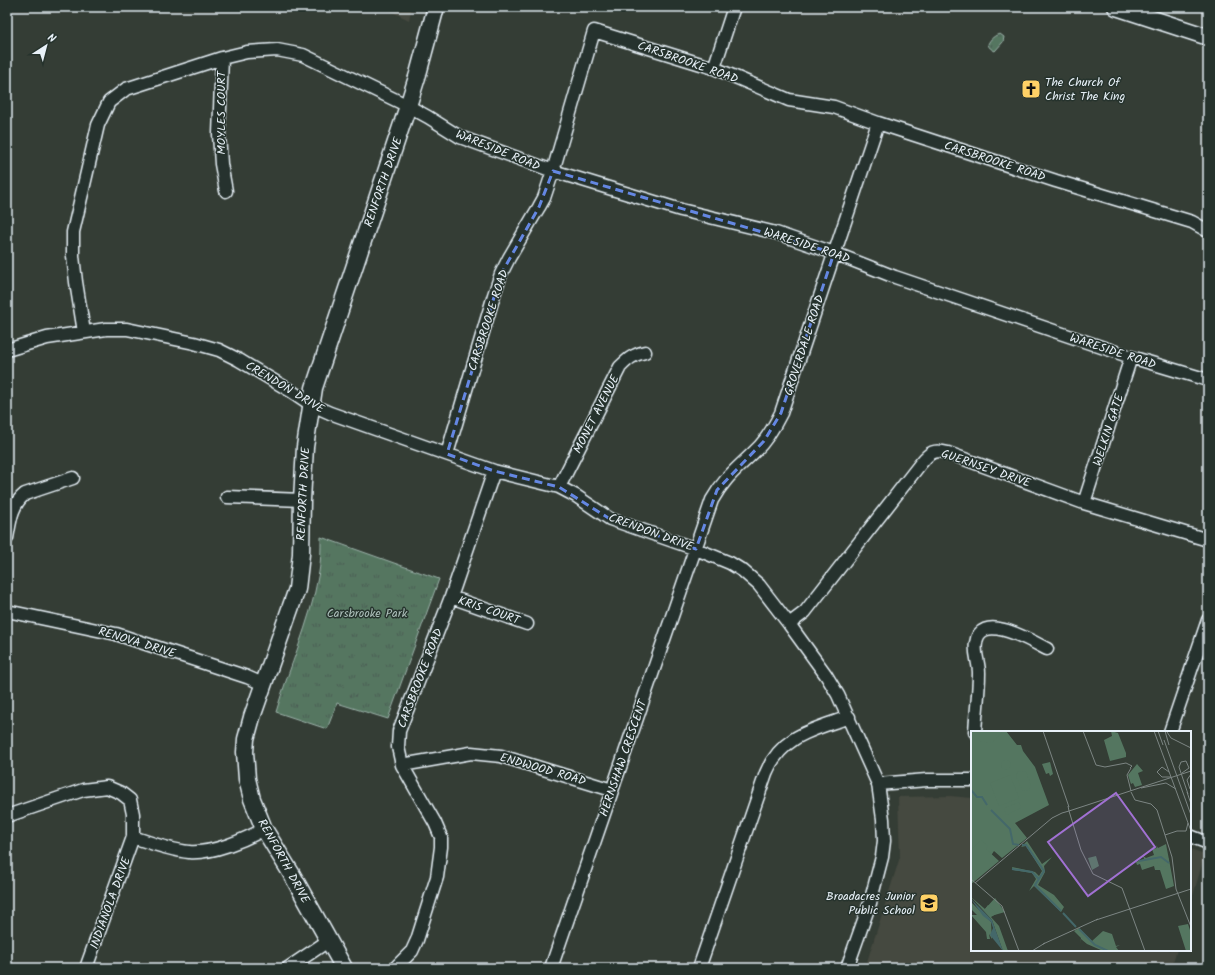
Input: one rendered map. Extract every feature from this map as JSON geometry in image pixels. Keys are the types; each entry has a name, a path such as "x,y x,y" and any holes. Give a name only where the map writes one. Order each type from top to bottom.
{"street":[{"name":"RENFORTH DRIVE","path":"344,968 291,873 264,829 252,799 247,779 245,752 246,739 263,684 297,589 301,554 305,447 314,388 408,106 436,7"},
{"path":"714,68 734,7"},
{"path":"1116,7 1208,37"},
{"name":"CARSBROOKE ROAD","path":"447,454 499,281 532,217 539,207 553,171 594,31 714,68 789,100 834,107 878,123 1056,181 1192,222 1208,231"},
{"name":"WARESIDE ROAD","path":"84,332 73,256 73,232 98,125 109,102 126,90 222,58 247,52 277,50 302,55 408,106 460,137 553,171 681,210 776,233 834,253 895,277 1131,357 1208,380"},
{"name":"MOYLES COURT","path":"222,58 219,134 221,164 226,191"},
{"name":"GROVERDALE ROAD","path":"696,549 712,500 717,490 729,475 764,441 776,424 781,413 878,123"},
{"name":"CRENDON DRIVE","path":"7,350 47,338 106,329 128,329 219,350 246,364 312,405 330,413 494,471 559,487 576,496 610,519 696,549 730,563 746,574 759,585 826,675 849,717 878,784 883,819 884,841 882,857 870,904 847,968"},
{"name":"MONET AVENUE","path":"559,487 620,367 634,355 645,352"},
{"name":"WELKIN GATE","path":"1084,503 1131,357"},
{"name":"GUERNSEY DRIVE","path":"789,624 805,612 924,459 933,452 940,451 948,453 1084,503 1208,540"},
{"name":"CARSBROOKE ROAD","path":"395,968 412,951 417,940 437,877 441,847 440,837 435,823 402,765 398,747 399,731 451,597 494,471"},
{"path":"7,538 12,511 20,498 25,494 73,478"},
{"path":"227,497 302,500"},
{"name":"HERNSHAW CRESCENT","path":"552,968 696,549"},
{"name":"KRIS COURT","path":"451,597 527,624"},
{"name":"RENOVA DRIVE","path":"7,611 116,634 247,677 263,684"},
{"path":"1170,731 1208,620"},
{"path":"975,731 979,674 975,644 981,633 986,629 995,628 1019,635 1047,649"},
{"path":"699,968 772,759 782,747 794,738 849,717"},
{"name":"ENDWOOD ROAD","path":"402,765 470,753 501,756 612,790"},
{"path":"878,784 971,777"},
{"name":"INDIANOLA DRIVE","path":"7,816 83,790 107,787 121,793 130,800 133,814 133,837 86,968"},
{"path":"133,837 165,848 190,852 210,851 249,838 264,829"},
{"path":"1191,836 1208,843"},
{"path":"288,968 328,941"}],"highlighted area":[{"path":"553,171 834,253 781,413 764,441 717,490 696,549 610,519 559,487 494,471 447,454 501,274 539,207"}],"shaded area":[{"path":"382,7 412,7 409,20"},
{"name":"Broadacres Junior Public School","path":"950,796 971,798 971,951 1177,951 1171,968 865,968 900,857 898,797"},
{"path":"1191,849 1205,854 1191,903"}],"green space":[{"path":"1000,34 1004,37 1003,42 995,51 990,48 988,44 996,35"},
{"name":"Carsbrooke Park","path":"321,537 439,579 388,719 337,703 327,729 276,712 310,611 320,567"}],"place":[{"name":"The Church Of Christ The King","path":"1031,89"},
{"name":"Broadacres Junior Public School","path":"929,903"}]}
